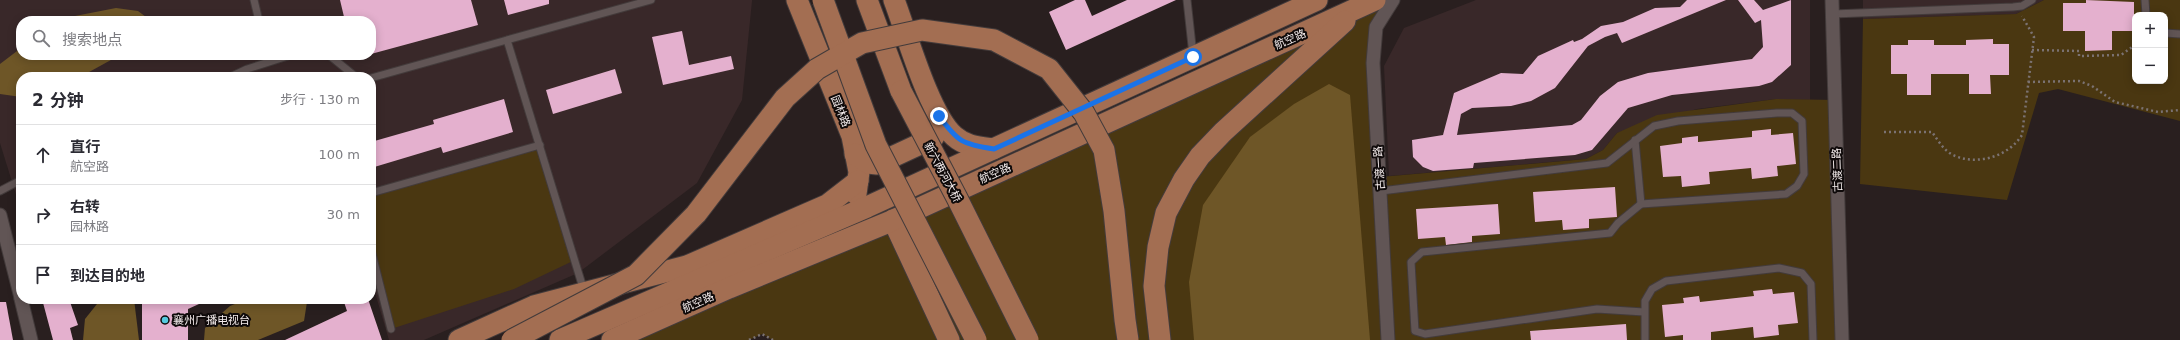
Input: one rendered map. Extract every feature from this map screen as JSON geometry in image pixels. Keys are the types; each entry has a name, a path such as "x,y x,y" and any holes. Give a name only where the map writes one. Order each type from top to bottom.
{"main road":[{"name":"园林路","path":"797,0 852,136 859,172 855,203 838,220"},
{"path":"823,0 876,145 976,340"},
{"name":"新六两河大桥","path":"867,0 901,91 957,198 1028,340"},
{"name":"航空路","path":"560,340 838,220 1317,0"},
{"path":"1160,340 1154,286 1158,247 1166,213 1184,179 1200,156 1223,132 1369,3"},
{"name":"航空路","path":"612,340 729,288 893,220 1369,3"},
{"path":"898,6 939,116 954,136 969,146 994,149"},
{"path":"512,340 636,274 696,214 785,98 817,69 862,43 922,30 994,40 1049,69 1084,112 1104,150 1114,211 1128,340"},
{"path":"855,154 868,163 877,164 933,138 938,129 939,116"},
{"path":"459,340 534,306 687,266 827,205 858,181"},
{"path":"893,220 948,340"}],"street":[{"name":"古渡一路","path":"1388,340 1373,63 1376,27 1392,0"},
{"name":"古渡二路","path":"1832,0 1842,340"},
{"path":"0,215 4,249 16,284"},
{"path":"22,304 31,340"}],"lane":[{"path":"254,0 258,16"},
{"path":"376,77 651,0"},
{"path":"1187,0 1193,57"},
{"path":"1833,14 2017,7 2032,0"},
{"path":"2145,0 2146,12"},
{"path":"2168,33 2180,34"},
{"path":"507,40 585,293"},
{"path":"241,72 264,60"},
{"path":"335,60 350,72"},
{"path":"1381,191 1608,163 1654,126 1678,121 1777,112 1792,113 1802,122 1804,174 1797,186 1786,194 1641,204 1618,223 1610,233 1422,252 1411,262 1415,332 1425,334 1597,309 1644,312"},
{"path":"1635,140 1641,204"},
{"path":"376,192 540,146"},
{"path":"0,191 16,183"},
{"path":"1645,340 1645,301 1652,288 1666,281 1779,268 1802,272 1812,284 1813,340"},
{"path":"376,270 391,329"}],"path":[{"path":"1884,132 1932,132 1941,146 1952,155 1965,159 1982,160 1999,155 2017,143 2022,136 2034,37 2017,7"},
{"path":"2032,50 2079,51 2079,56 2121,55 2132,47"},
{"path":"2028,82 2080,81 2092,86 2115,102 2158,112 2180,110"},
{"path":"749,340 762,334 772,340"}],"shaded area":[{"path":"0,0 752,0 742,100 697,183 578,273 424,340 389,340 376,296 376,72 16,72 16,195 0,143"},
{"path":"1375,0 1393,0 1376,27 1380,177 1586,159 1603,150 1617,133 1657,115 1776,99 1835,100 1842,340 773,340 762,334 749,340 613,340"},
{"path":"1476,0 1810,0 1810,100 1776,99 1697,109 1617,133 1603,150 1586,159 1389,176 1384,66 1404,28"},
{"path":"1863,0 2044,0 2016,14 1863,19"},
{"path":"2044,0 2180,0 2180,121 2058,89 2039,93 2007,200 1860,184 1863,19 2016,14"},
{"path":"116,8 138,11 145,16 75,16"},
{"path":"16,52 16,60 111,60 89,72 16,72 16,96 0,94 0,64"},
{"path":"1329,84 1350,95 1370,340 1194,340 1189,282 1203,205 1250,137 1294,104"},
{"path":"540,145 575,260 514,289 391,329 376,270 376,192"},
{"path":"97,304 135,304 139,340 83,340 85,319"},
{"path":"235,304 307,304 304,321 258,340 204,340 205,328 230,306"}],"building":[{"path":"340,0 471,0 478,25 376,53 376,16 344,16"},
{"path":"504,0 549,0 549,4 508,15"},
{"path":"1075,0 1085,0 1092,16 1127,0 1176,0 1066,50 1049,12"},
{"path":"1687,0 1726,0 1622,43 1617,33 1605,37 1588,46 1555,88 1531,101 1511,106 1472,108 1461,114 1457,135 1572,125 1581,120 1600,96 1618,82 1648,73 1752,59 1763,47 1761,20 1755,23 1738,0 1754,0 1763,10 1791,0 1791,65 1772,82 1759,86 1672,95 1628,108 1592,150 1575,155 1474,163 1473,168 1433,171 1423,167 1413,157 1412,140 1443,135 1454,93 1501,73 1523,74 1538,56 1573,40 1574,42 1582,39 1601,26 1623,22 1655,8 1680,7"},
{"path":"2086,0 2134,2 2134,12 2132,12 2132,31 2112,31 2112,50 2085,51 2085,31 2063,31 2063,3 2086,3"},
{"path":"682,31 689,65 731,56 734,69 663,85 652,37"},
{"path":"1993,39 1993,44 2009,44 2009,75 1990,75 1991,94 1969,94 1969,74 1931,74 1931,95 1907,95 1907,74 1891,74 1891,45 1908,45 1908,40 1934,40 1934,45 1966,45 1966,40"},
{"path":"615,69 622,93 553,114 546,90"},
{"path":"504,99 513,132 443,153 441,147 376,166 376,141 434,124 433,120"},
{"path":"1771,129 1771,135 1793,133 1796,164 1777,166 1778,176 1752,179 1751,168 1709,172 1710,184 1682,187 1681,176 1663,177 1660,146 1682,143 1682,138 1698,136 1698,142 1752,137 1752,131"},
{"path":"1615,187 1617,217 1589,219 1589,228 1563,230 1562,220 1535,222 1533,192"},
{"path":"1498,204 1500,234 1472,236 1472,242 1446,245 1445,237 1418,239 1416,209"},
{"path":"1772,289 1773,294 1794,292 1798,323 1778,325 1779,335 1754,338 1753,327 1711,332 1711,340 1683,340 1683,335 1665,337 1662,305 1684,303 1683,298 1699,296 1700,302 1754,296 1753,291"},
{"path":"0,302 6,302 13,340 0,340"},
{"path":"43,304 71,304 78,325 70,328 73,340 53,340"},
{"name":"襄州广播电视台","path":"142,304 199,304 188,309 188,340 142,340"},
{"path":"345,304 370,304 382,340 285,340 347,311"},
{"path":"1626,324 1627,340 1531,340 1530,331"}],"place":[{"name":"襄州广播电视台","path":"165,320"}],"route":[{"path":"939,116 954,136 969,146 994,149 1193,57"}]}
